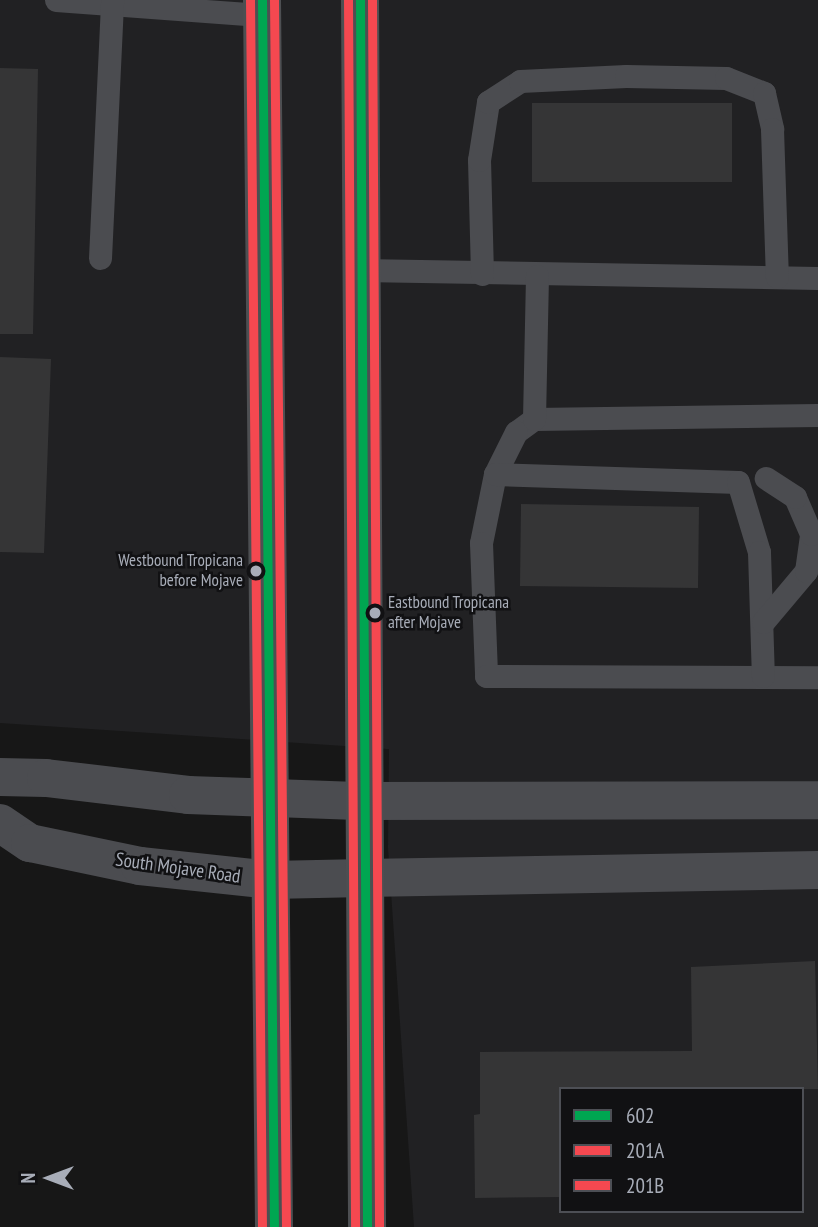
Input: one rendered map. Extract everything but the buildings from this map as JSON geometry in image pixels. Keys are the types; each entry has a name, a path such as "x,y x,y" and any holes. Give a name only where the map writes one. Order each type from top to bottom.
{"main road":[{"path":"360,0 367,1227"},
{"path":"262,7 272,799 274,1227"}],"street":[{"path":"0,777 272,799 818,800"},
{"name":"South Mojave Road","path":"0,823 30,843 43,846 140,866 271,880 818,870"}],"lane":[{"path":"56,0 262,7"},
{"path":"100,258 112,1"},
{"path":"482,274 479,160 488,102 520,81 626,76 726,78 764,93 772,129 777,277"},
{"path":"361,270 537,276 818,278"},
{"path":"534,419 537,276"},
{"path":"818,415 534,419 516,432 495,474 481,543 486,676 818,677"},
{"path":"495,474 738,482 759,552 764,622 764,676"},
{"path":"764,622 806,571 811,534 795,497 766,478"}],"shaded area":[{"path":"0,0 818,0 818,1227 414,1227 388,848 389,749 0,723"}],"transit line":[{"name":"201A","path":"250,0 262,1227"},
{"name":"602","path":"262,0 274,1227"},
{"name":"201B","path":"274,0 286,1227"},
{"name":"201A","path":"348,0 355,1227"},
{"name":"602","path":"360,0 367,1227"},
{"name":"201B","path":"372,0 379,1227"}],"place":[{"name":"Westbound Tropicana before Mojave","path":"256,571"},
{"name":"Eastbound Tropicana after Mojave","path":"375,613"}]}
